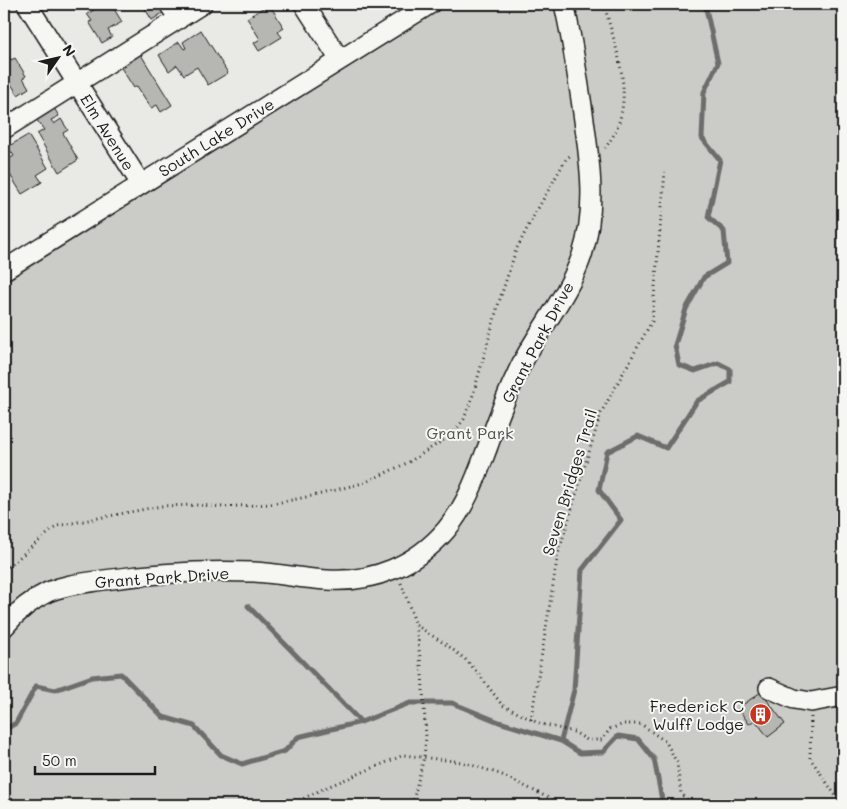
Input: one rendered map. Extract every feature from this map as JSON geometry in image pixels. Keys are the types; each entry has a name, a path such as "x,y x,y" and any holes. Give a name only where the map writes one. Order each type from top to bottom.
{"street":[{"name":"Elm Avenue","path":"27,4 141,184"},
{"path":"4,129 78,84 174,11 202,4"},
{"path":"304,4 340,60"},
{"name":"South Lake Drive","path":"4,270 430,4"},
{"name":"Grant Park Drive","path":"4,627 12,617 31,602 49,592 72,585 134,576 208,570 258,572 326,580 356,580 396,568 413,559 430,547 447,529 459,513 470,492 505,400 523,362 565,293 582,256 590,222 592,185 572,38 564,4"},
{"path":"769,688 794,699 811,702 843,696"}],"path":[{"path":"601,149 606,148 615,134 621,118 624,94 622,68 604,4"},
{"path":"4,570 57,526 161,506 200,505 223,507 271,504 317,495 366,482 409,462 453,434 464,419 473,395 499,302 516,250 566,159 572,154 578,153"},
{"name":"Seven Bridges Trail","path":"531,720 560,546 601,413 652,321 665,172"},
{"path":"406,594 416,625 422,674 426,737 424,757 412,805"},
{"path":"416,625 465,659 502,705 531,720 574,732 587,740 602,740 610,729 624,724 641,724 666,742 677,763 681,794 693,805"},
{"path":"811,702 810,758 842,805"},
{"path":"290,805 327,787 404,755 462,762 500,774 563,805"}],"green space":[{"name":"Grant Park","path":"449,4 843,4 843,805 4,805 4,283"}],"building":[{"path":"104,4 111,4 122,22 108,30 112,37 102,43 89,22 92,21 87,14"},
{"path":"142,4 159,4 164,12 152,20"},
{"path":"269,4 284,28 278,32 282,37 259,51 254,43 260,39 247,18"},
{"path":"201,30 228,73 208,85 197,67 184,75 177,65 169,71 159,55 179,42 184,49 186,48 183,42"},
{"path":"138,50 172,105 161,112 157,105 151,108 137,86 134,88 118,63"},
{"path":"7,53 11,60 15,58 26,76 23,78 29,88 18,95 11,84 4,89 4,55"},
{"path":"52,105 59,116 51,120 54,124 61,119 68,130 63,133 78,160 59,172 37,134 44,130 34,116"},
{"path":"28,135 48,168 37,175 42,182 22,194 4,165 4,162 14,156 10,150 4,154 4,137 9,146"},
{"path":"4,195 9,202 4,205"},
{"name":"Frederick C Wulff Lodge","path":"761,692 785,724 768,737 755,720 749,724 738,708"}],"waterway":[{"path":"663,805 654,759 638,739 618,736 603,752 580,753 561,741 574,690 582,570 621,520 599,490 607,452 638,436 666,448 697,401 730,382 730,369 718,363 695,371 679,365 675,345 686,309 704,277 727,263 724,231 708,217 720,160 702,138 704,92 718,63 705,4"},
{"path":"248,606 361,722"},
{"path":"4,730 16,723 36,686 55,690 92,677 121,674 163,717 194,726 221,755 242,764 285,751 298,737 361,722 410,703 452,703 499,722 561,741"}],"place":[{"name":"Frederick C Wulff Lodge","path":"760,714"}]}
